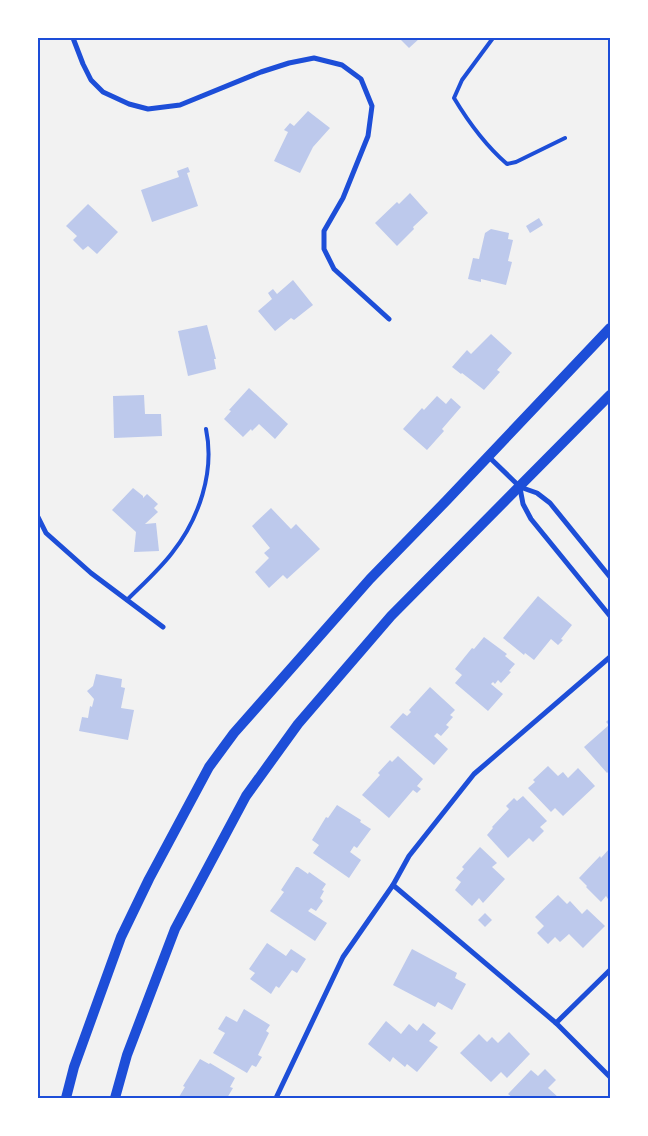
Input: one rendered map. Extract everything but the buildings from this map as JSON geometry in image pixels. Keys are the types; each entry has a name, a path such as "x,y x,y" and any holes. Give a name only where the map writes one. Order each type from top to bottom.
{"main road":[{"path":"66,1098 74,1067 121,937 148,879 209,767 234,733 370,579 610,328"},
{"path":"115,1098 127,1055 175,929 246,796 298,724 391,616 610,395"}],"street":[{"path":"73,38 82,64 92,80 104,92 129,104 148,109 180,104 261,72 289,63 314,58 342,65 361,79 372,106 368,136 343,198 324,231 324,249 334,269 389,320"},
{"path":"488,456 520,487 538,492 550,503 610,577"},
{"path":"520,487 523,504 531,519 610,616"},
{"path":"38,517 46,533 91,573 163,627"},
{"path":"276,1098 343,957 393,885 410,856 474,774 610,657"},
{"path":"393,885 556,1023 610,1077"},
{"path":"556,1023 610,970"}],"lane":[{"path":"493,38 462,80 454,98 469,124 490,149 507,164 516,162 565,138"},
{"path":"127,600 172,553 187,530 201,500 207,473 209,443 206,429"}]}
